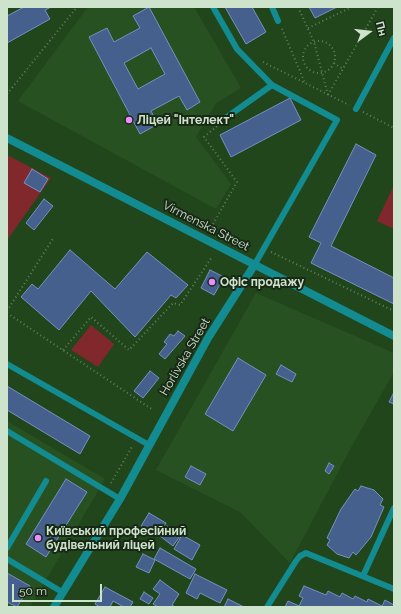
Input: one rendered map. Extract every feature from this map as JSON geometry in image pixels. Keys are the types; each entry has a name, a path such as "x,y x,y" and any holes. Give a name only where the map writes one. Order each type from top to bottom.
{"street":[{"name":"Virmenska Street","path":"7,138 394,336"},
{"name":"Horlivska Street","path":"54,607 120,499 208,338 255,264"}],"lane":[{"path":"213,7 237,49 272,85 227,117"},
{"path":"272,7 278,21"},
{"path":"356,109 393,42"},
{"name":"Horlivska Street","path":"255,264 337,120 272,85"},
{"path":"7,364 149,446"},
{"path":"7,431 120,499"},
{"path":"7,548 46,481"},
{"path":"363,576 394,508"},
{"path":"267,607 296,561 300,556 306,553 394,589"},
{"path":"7,559 62,592"}],"path":[{"path":"7,94 77,7"},
{"path":"298,7 314,42 328,95"},
{"path":"308,28 352,7"},
{"path":"328,95 378,7"},
{"path":"278,21 305,83"},
{"path":"314,42 324,42 332,48 334,53 334,63 327,71 322,73 312,71 304,64 303,53 309,44 314,42"},
{"path":"258,59 394,128"},
{"path":"334,63 343,69"},
{"path":"213,224 237,182 204,137 227,117"},
{"path":"54,238 7,312 153,410"},
{"path":"263,248 394,311"},
{"path":"63,350 91,318 129,350 173,303 180,305 212,257"},
{"path":"108,492 114,476 137,439"}],"shaded area":[{"name":"Ліцей \"Інтелект\"","path":"88,7 194,7 241,88 216,103 196,137 231,184 216,209 18,101"},
{"path":"7,155 51,178 7,240"},
{"path":"394,185 394,229 377,221"},
{"path":"256,293 394,353 394,372 348,453 290,563 240,512 156,470"},
{"path":"91,325 114,344 98,367 71,350"},
{"name":"Київський професійний будівельний ліцей","path":"7,421 105,479 30,607 7,607"}],"building":[{"path":"24,7 51,7 45,10 50,19 7,43 7,16"},
{"path":"149,7 200,102 187,110 179,96 151,111 158,124 140,134 89,37 107,28 114,42 140,28 133,16","holes":["151,48 165,74 138,89 124,63"]},
{"path":"225,7 252,7 266,32 246,44"},
{"path":"309,7 337,7 315,18"},
{"path":"290,98 301,120 231,157 220,135"},
{"path":"356,144 376,155 331,246 394,278 394,304 311,263 321,243 309,237"},
{"path":"32,169 48,179 40,192 24,183"},
{"path":"44,199 53,206 34,230 26,223"},
{"path":"70,250 115,289 147,252 188,285 176,298 171,295 135,337 91,291 59,330 21,297 32,284 38,289"},
{"name":"Офіс продажу","path":"210,270 224,277 214,295 201,288"},
{"path":"178,331 185,336 165,359 159,354 167,344 164,342 170,334 174,336"},
{"path":"238,358 266,375 233,431 205,414"},
{"path":"281,365 296,374 292,382 276,374"},
{"path":"150,371 159,378 143,398 134,391"},
{"path":"7,386 90,436 80,454 7,410"},
{"path":"394,392 394,404 389,402"},
{"path":"329,463 334,466 329,474 325,471"},
{"path":"191,466 206,474 200,485 185,477"},
{"path":"66,479 87,492 46,557 26,544"},
{"path":"361,486 374,490 383,499 380,505 384,507 371,537 356,555 353,552 349,558 337,554 327,545 330,540 327,538 341,509 355,489 358,491"},
{"path":"149,513 166,523 158,537 141,526"},
{"path":"167,526 180,536 173,546 160,536"},
{"path":"182,535 200,545 192,560 174,549"},
{"path":"160,548 196,569 190,579 154,559"},
{"path":"143,554 155,560 149,573 136,567"},
{"path":"7,573 30,586 17,607 7,602"},
{"path":"195,574 227,590 220,603 200,593 197,599 186,593"},
{"path":"160,580 179,594 172,605 175,607 158,607 153,604 160,594 153,589"},
{"path":"304,586 326,595 328,591 340,597 342,593 353,599 355,596 367,602 368,599 382,606 385,600 394,605 394,607 285,607 288,601 299,606 303,598 299,596"},
{"path":"105,587 133,602 130,607 124,607 113,601 110,607 100,607 95,604"},
{"path":"144,592 153,598 149,604 140,599"},
{"path":"228,599 244,607 224,607"}],"place":[{"name":"Ліцей \"Інтелект\"","path":"129,120"},
{"name":"Офіс продажу","path":"212,282"},
{"name":"Київський професійний будівельний ліцей","path":"38,538"}]}
